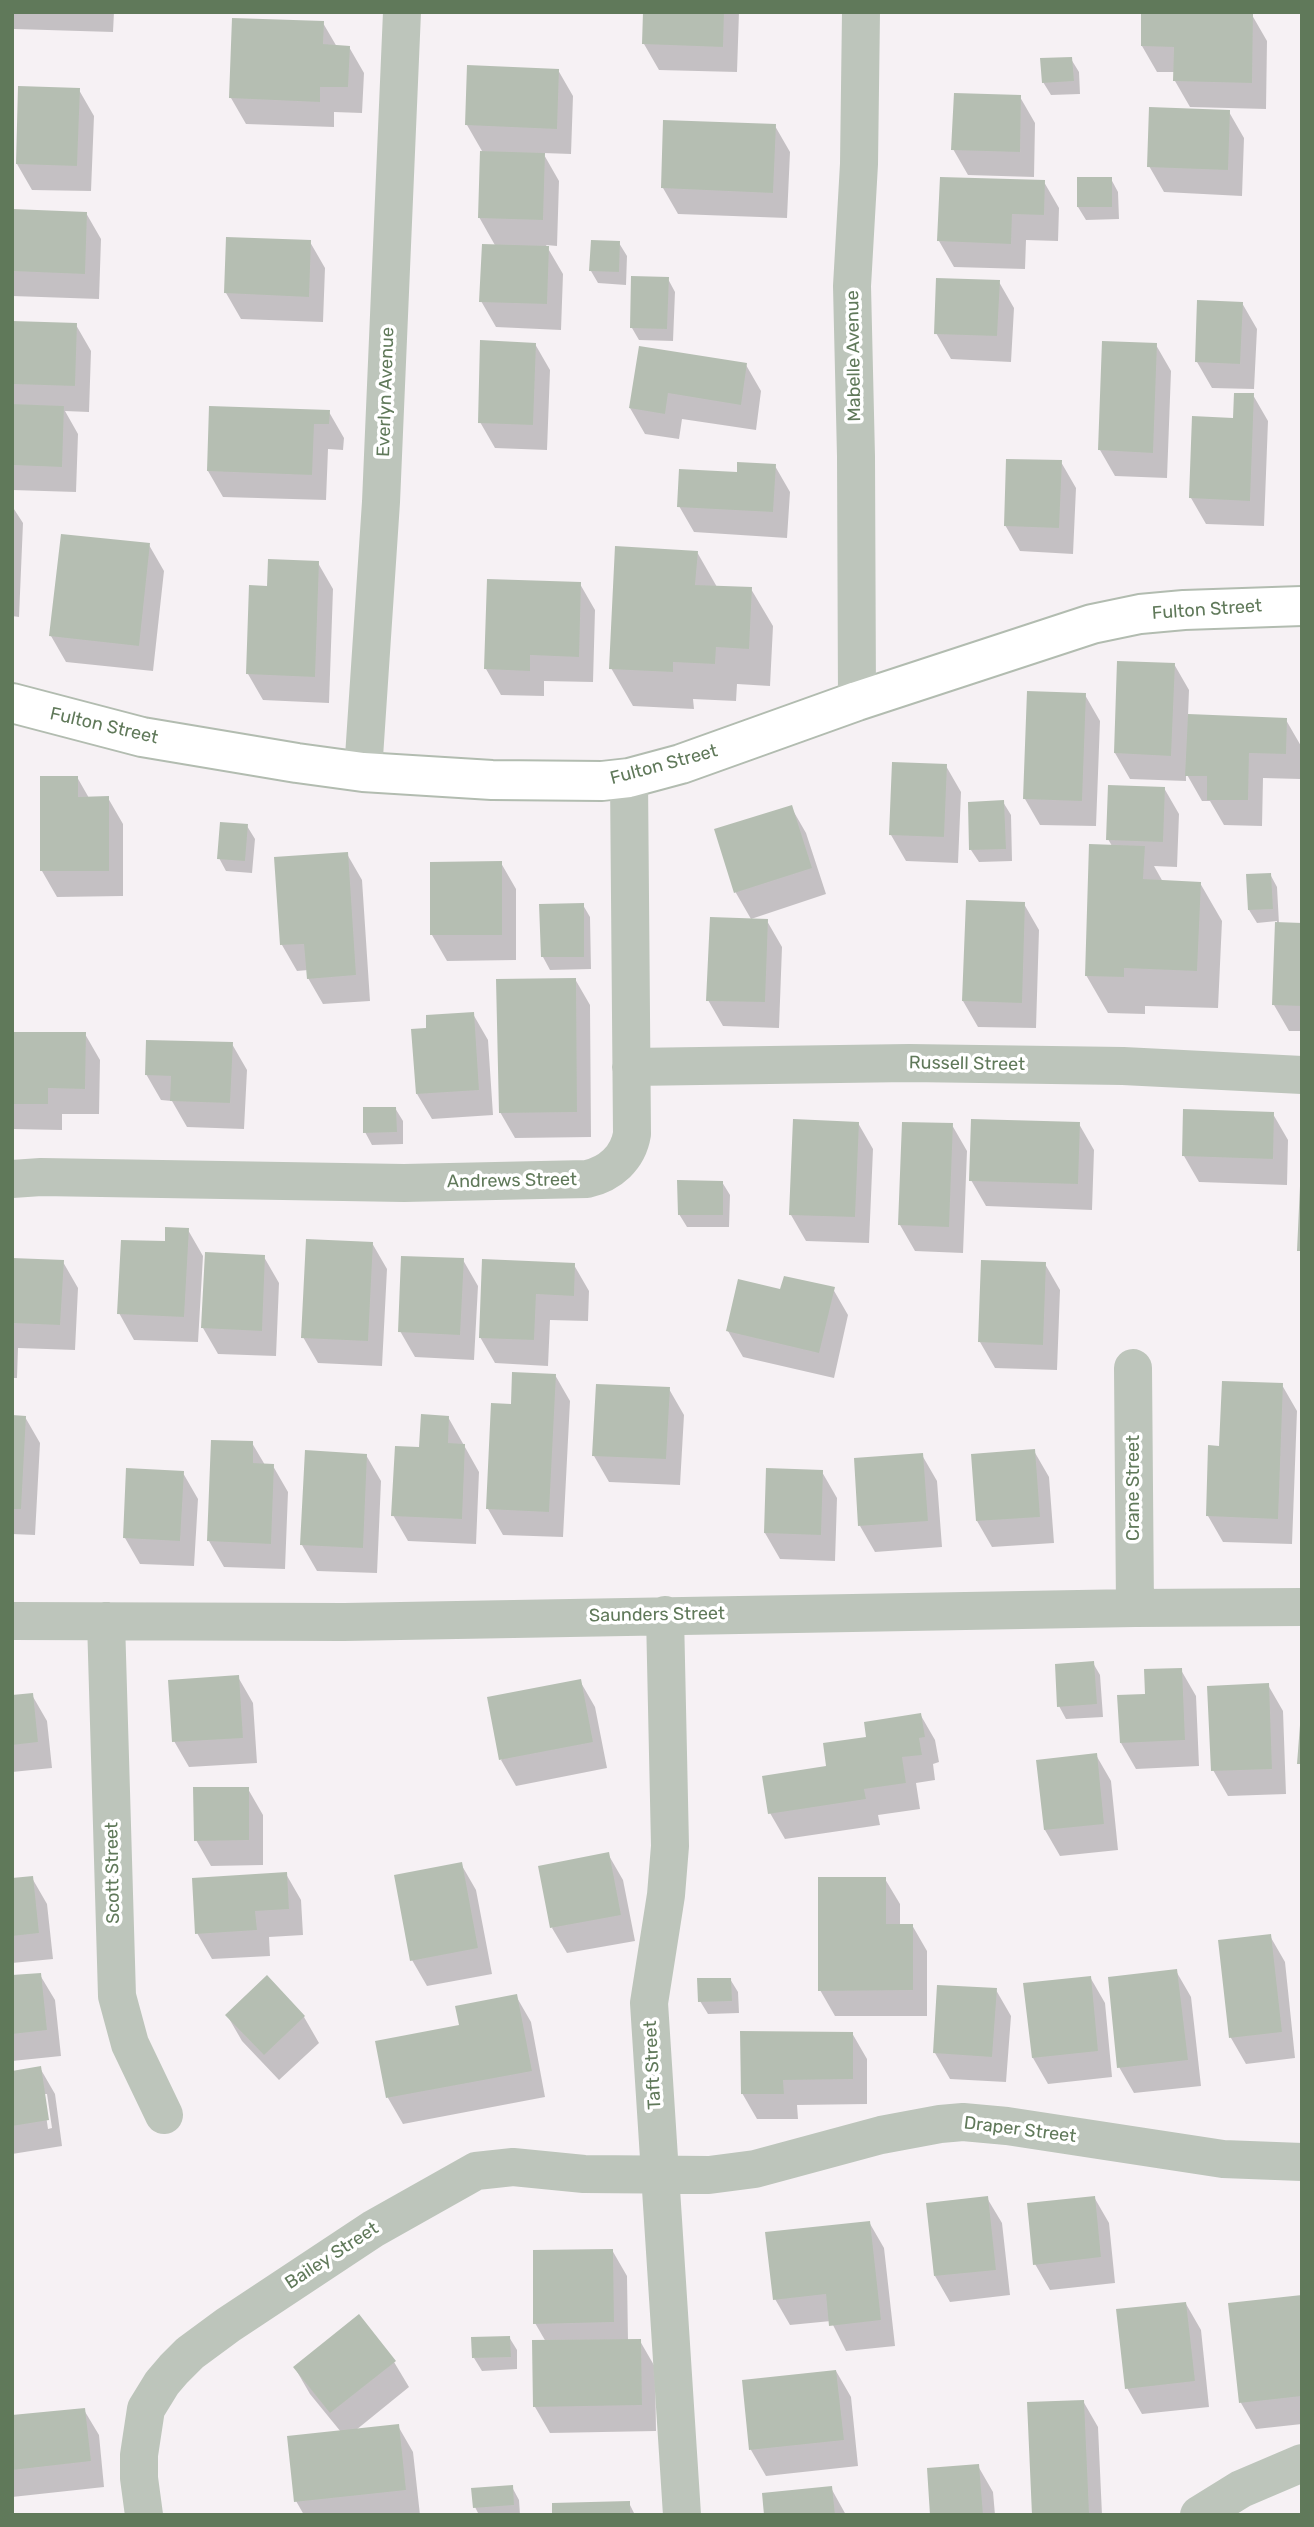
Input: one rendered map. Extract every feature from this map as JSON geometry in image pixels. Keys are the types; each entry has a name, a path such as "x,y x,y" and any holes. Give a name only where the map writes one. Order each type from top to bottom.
{"street":[{"name":"Everlyn Avenue","path":"363,772 382,488 402,12"},
{"name":"Mabelle Avenue","path":"857,701 852,286 859,164 861,12"},
{"name":"Fulton Street","path":"12,703 142,737 363,772 565,782 629,778 734,746 857,701 1092,624 1140,614 1184,610 1302,606"},
{"name":"Andrews Street","path":"12,1179 41,1177 404,1183 587,1179 611,1169 627,1149 632,1134 629,778"},
{"name":"Russell Street","path":"631,1067 909,1063 1123,1066 1302,1075"},
{"name":"Crane Street","path":"1133,1368 1135,1608"},
{"name":"Saunders Street","path":"12,1621 344,1622 1302,1607"},
{"name":"Taft Street","path":"665,1615 670,1846 666,1895 649,2003 682,2515"},
{"name":"Scott Street","path":"106,1621 117,1996 130,2044 164,2115"},
{"name":"Draper Street","path":"659,2176 709,2175 755,2169 881,2135 963,2122 1007,2126 1223,2159 1302,2162"},
{"name":"Bailey Street","path":"144,2515 139,2478 142,2431 146,2409 162,2383 191,2353 228,2325 373,2229 476,2171 513,2167 584,2174 659,2176"},
{"path":"1199,2515 1241,2489 1302,2463"}],"building":[{"path":"643,12 724,12 723,47 642,44"},
{"path":"1141,12 1253,13 1252,83 1173,81 1174,47 1141,46"},
{"path":"232,18 324,21 323,44 350,46 348,87 320,87 320,102 229,98"},
{"path":"1072,57 1074,81 1042,83 1040,58"},
{"path":"467,65 559,69 557,129 465,125"},
{"path":"18,86 80,88 77,166 16,164"},
{"path":"954,93 1021,95 1020,152 951,150"},
{"path":"1149,107 1230,110 1228,170 1147,167"},
{"path":"663,120 776,124 773,193 661,188"},
{"path":"480,151 545,153 543,220 478,218"},
{"path":"940,177 1045,180 1044,215 1012,214 1011,244 937,241"},
{"path":"1077,177 1112,177 1112,207 1077,207"},
{"path":"12,209 87,212 85,274 12,271"},
{"path":"226,237 311,240 309,297 224,293"},
{"path":"591,240 620,241 619,272 589,271"},
{"path":"482,244 549,246 547,304 479,302"},
{"path":"631,276 669,277 667,329 630,328"},
{"path":"936,278 1000,280 997,336 934,334"},
{"path":"1197,300 1243,302 1240,364 1195,362"},
{"path":"12,321 77,323 75,386 12,384"},
{"path":"480,340 536,343 533,425 478,423"},
{"path":"1102,341 1157,343 1153,453 1098,450"},
{"path":"639,346 747,363 741,405 668,393 665,414 629,408"},
{"path":"1234,393 1254,393 1250,501 1189,498 1192,416 1233,418"},
{"path":"12,404 64,406 62,467 12,465"},
{"path":"209,406 330,410 329,424 314,424 312,475 207,471"},
{"path":"1006,459 1062,460 1059,528 1004,526"},
{"path":"737,462 776,464 773,512 677,507 679,469 737,472"},
{"path":"61,534 150,543 139,646 49,636"},
{"path":"615,546 698,551 695,585 752,587 749,649 716,647 715,664 673,662 673,672 609,669"},
{"path":"268,559 319,561 315,677 246,674 249,585 267,586"},
{"path":"487,579 581,582 579,657 530,655 530,671 484,669"},
{"path":"1117,661 1175,663 1171,756 1114,753"},
{"path":"1027,691 1086,693 1082,801 1023,799"},
{"path":"1188,714 1287,718 1286,754 1249,753 1248,800 1207,800 1207,776 1185,776"},
{"path":"892,762 947,764 944,837 889,835"},
{"path":"40,776 78,776 78,797 109,796 109,871 40,871"},
{"path":"1108,785 1165,787 1163,842 1106,840"},
{"path":"1004,800 1006,849 969,850 968,802"},
{"path":"792,805 812,868 734,893 714,829"},
{"path":"220,822 248,824 245,861 217,859"},
{"path":"1089,844 1145,846 1143,879 1201,882 1197,971 1124,968 1124,977 1085,976"},
{"path":"348,852 356,975 307,979 304,944 280,945 274,857"},
{"path":"502,861 502,935 430,935 430,862"},
{"path":"1271,873 1273,909 1248,910 1246,874"},
{"path":"966,900 1025,902 1022,1003 962,1001"},
{"path":"584,903 584,957 541,957 539,904"},
{"path":"710,917 768,919 765,1002 706,1001"},
{"path":"1275,922 1302,923 1302,1006 1272,1005"},
{"path":"576,978 577,1112 499,1113 496,979"},
{"path":"474,1012 479,1090 416,1094 411,1029 426,1028 426,1015"},
{"path":"12,1032 86,1032 85,1089 48,1088 48,1104 12,1104"},
{"path":"146,1040 233,1042 230,1103 170,1101 171,1076 145,1075"},
{"path":"363,1107 396,1107 397,1132 363,1133"},
{"path":"1183,1109 1274,1112 1273,1159 1182,1156"},
{"path":"793,1119 859,1122 855,1217 789,1215"},
{"path":"971,1119 1080,1122 1078,1184 969,1181"},
{"path":"902,1122 953,1123 949,1227 898,1225"},
{"path":"677,1180 723,1181 723,1215 678,1215"},
{"path":"1300,1186 1302,1251 1297,1251"},
{"path":"165,1227 189,1228 184,1317 117,1314 121,1240 165,1241"},
{"path":"306,1239 373,1242 368,1341 301,1338"},
{"path":"205,1252 265,1255 262,1331 201,1328"},
{"path":"401,1256 464,1258 460,1335 398,1332"},
{"path":"12,1258 64,1260 60,1325 12,1323"},
{"path":"482,1259 575,1263 574,1296 536,1294 534,1340 479,1338"},
{"path":"981,1260 1046,1262 1043,1345 978,1342"},
{"path":"784,1276 835,1287 819,1353 726,1331 738,1279 780,1289"},
{"path":"512,1372 556,1374 549,1512 486,1509 491,1403 511,1404"},
{"path":"1222,1381 1283,1383 1278,1519 1206,1516 1208,1445 1219,1446"},
{"path":"596,1384 670,1387 666,1459 592,1456"},
{"path":"421,1414 449,1416 448,1443 465,1444 462,1519 391,1516 395,1446 419,1447"},
{"path":"12,1415 26,1416 21,1509 12,1509"},
{"path":"211,1440 253,1441 253,1463 274,1464 271,1544 207,1541"},
{"path":"1035,1449 1040,1517 976,1521 971,1454"},
{"path":"305,1450 367,1454 363,1548 300,1545"},
{"path":"923,1453 928,1521 858,1526 854,1458"},
{"path":"126,1468 184,1471 180,1541 123,1538"},
{"path":"766,1468 823,1470 821,1535 764,1533"},
{"path":"1094,1661 1097,1704 1057,1707 1055,1664"},
{"path":"1182,1668 1185,1740 1120,1743 1117,1695 1145,1694 1144,1669"},
{"path":"239,1675 243,1738 172,1742 168,1680"},
{"path":"581,1679 593,1742 499,1760 487,1697"},
{"path":"1269,1683 1272,1769 1211,1771 1207,1686"},
{"path":"33,1693 38,1742 12,1745 12,1695"},
{"path":"921,1713 925,1737 919,1738 922,1755 902,1757 906,1783 864,1789 866,1799 768,1814 762,1776 826,1766 823,1743 866,1737 864,1722"},
{"path":"1300,1725 1302,1764 1297,1764"},
{"path":"1097,1753 1104,1824 1044,1830 1036,1760"},
{"path":"193,1787 249,1787 249,1840 194,1841"},
{"path":"609,1852 621,1915 550,1928 538,1866"},
{"path":"462,1862 478,1948 410,1961 394,1875"},
{"path":"287,1872 289,1909 255,1911 257,1930 195,1934 192,1878"},
{"path":"33,1876 39,1933 12,1936 12,1878"},
{"path":"818,1877 886,1877 886,1924 913,1924 913,1990 818,1991"},
{"path":"1271,1934 1282,2032 1229,2038 1218,1940"},
{"path":"1177,1969 1188,2060 1117,2068 1108,1977"},
{"path":"41,1973 47,2030 12,2034 12,1975"},
{"path":"267,1975 305,2016 264,2055 225,2015"},
{"path":"1091,1976 1098,2051 1032,2058 1023,1983"},
{"path":"697,1978 731,1978 732,2001 698,2002"},
{"path":"937,1985 997,1988 992,2057 933,2053"},
{"path":"517,1994 532,2071 386,2098 375,2041 459,2025 455,2006"},
{"path":"740,2031 853,2032 853,2079 783,2080 784,2094 741,2094"},
{"path":"41,2066 49,2120 12,2126 12,2071"},
{"path":"988,2196 996,2270 934,2276 926,2203"},
{"path":"1095,2196 1101,2257 1033,2265 1027,2203"},
{"path":"870,2221 881,2320 829,2326 826,2294 773,2300 765,2232"},
{"path":"613,2249 614,2322 533,2324 533,2250"},
{"path":"1302,2295 1302,2396 1239,2403 1228,2303"},
{"path":"1186,2302 1195,2381 1125,2389 1116,2309"},
{"path":"359,2314 396,2361 330,2413 293,2367"},
{"path":"510,2336 511,2357 472,2358 471,2337"},
{"path":"641,2339 642,2405 533,2407 532,2340"},
{"path":"836,2370 844,2440 749,2450 742,2380"},
{"path":"1084,2400 1089,2513 1032,2515 1027,2402"},
{"path":"85,2408 91,2461 12,2470 12,2415"},
{"path":"399,2424 406,2490 294,2502 287,2436"},
{"path":"979,2464 983,2515 930,2515 927,2468"},
{"path":"513,2485 514,2505 473,2508 471,2488"},
{"path":"832,2486 835,2515 764,2515 762,2493"},
{"path":"630,2501 630,2515 552,2515 552,2503"}]}
